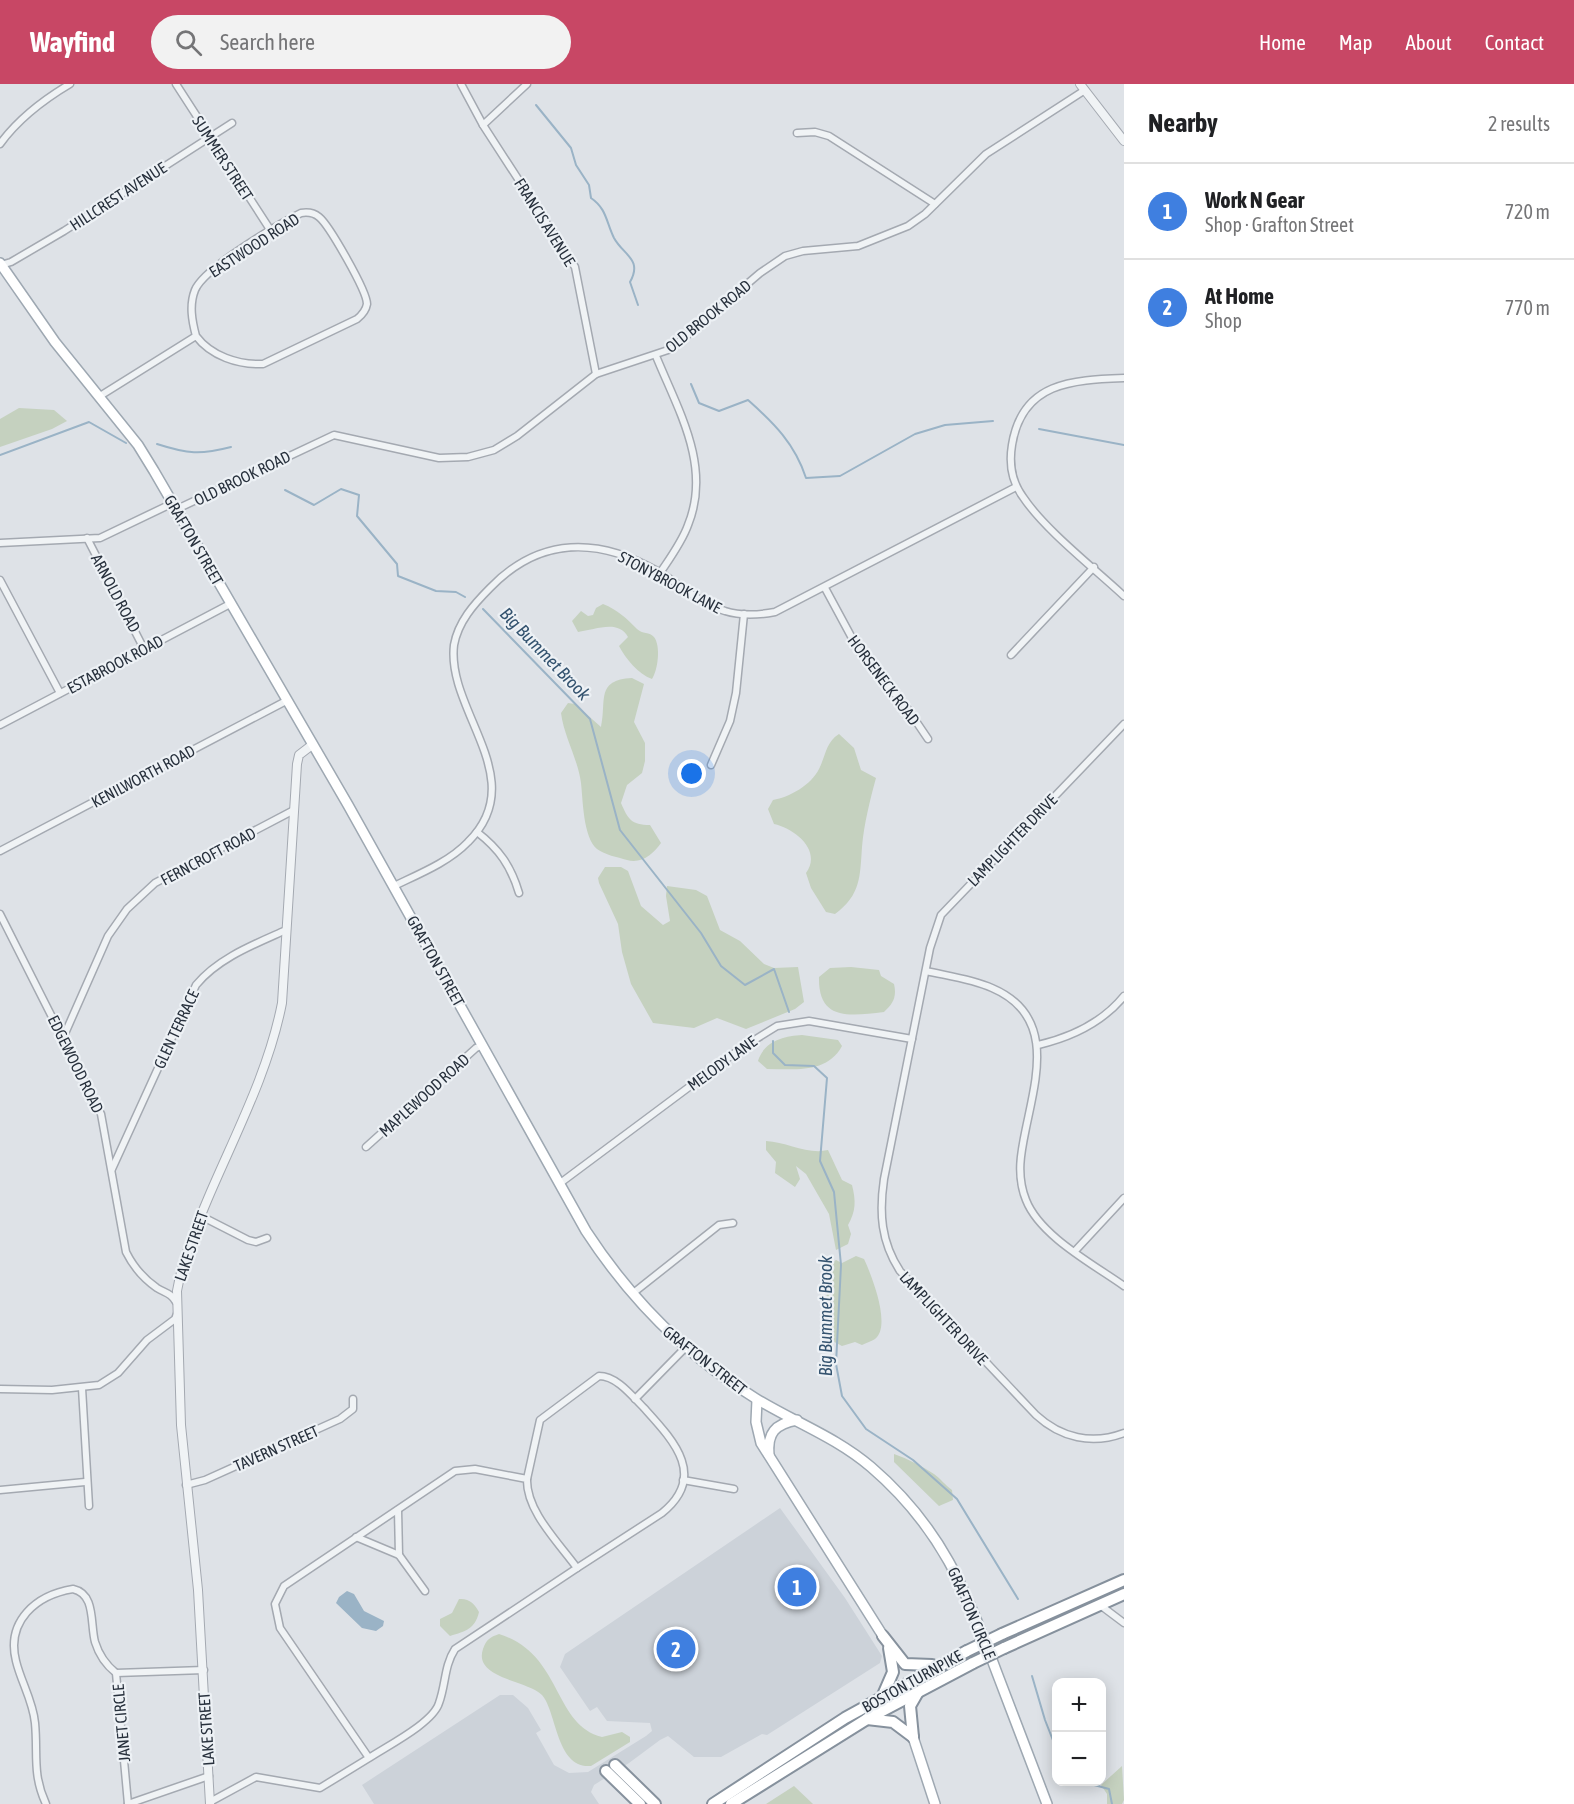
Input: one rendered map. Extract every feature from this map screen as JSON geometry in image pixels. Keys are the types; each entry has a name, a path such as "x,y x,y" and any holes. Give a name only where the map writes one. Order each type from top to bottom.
{"highway":[{"name":"BOSTON TURNPIKE","path":"713,1804 809,1741 938,1665 1124,1580"},
{"name":"BOSTON TURNPIKE","path":"731,1804 867,1719 922,1688 1124,1594"},
{"path":"883,1636 905,1664 922,1667 938,1665"},
{"path":"880,1698 893,1672 892,1659 883,1636"},
{"path":"913,1737 910,1704 922,1688"},
{"path":"867,1719 893,1722 913,1737"},
{"path":"640,1804 610,1768 655,1804"}],"main road":[{"name":"GRAFTON STREET","path":"0,264 54,342 138,445 175,506 394,886 598,1250 632,1295 685,1348 757,1400 757,1430 770,1457 883,1636"},
{"name":"GRAFTON CIRCLE","path":"757,1400 844,1446 873,1468 901,1496 936,1538 969,1599 1047,1804"},
{"path":"770,1457 771,1434 783,1423 797,1420"},
{"path":"913,1737 935,1804"}],"street":[{"path":"0,144 11,129 35,107 70,84"},
{"name":"SUMMER STREET","path":"176,84 271,231"},
{"name":"FRANCIS AVENUE","path":"461,84 483,125 575,267 596,374"},
{"path":"483,125 528,84"},
{"path":"1082,87 1124,141"},
{"name":"OLD BROOK ROAD","path":"0,543 87,538 110,534 334,435 439,458 462,458 482,454 517,436 596,374 612,367 656,356 678,344 760,273 785,256 801,251 849,247 875,241 908,226 935,204 986,154 1082,87"},
{"name":"HILLCREST AVENUE","path":"0,264 51,239 232,123"},
{"path":"797,133 815,132 829,136 935,204"},
{"name":"EASTWOOD ROAD","path":"301,213 309,213 320,218 365,294 366,305 362,315 346,326 263,364 228,359 206,348 196,336 191,310 199,283 215,268 301,213"},
{"path":"100,396 196,336"},
{"path":"656,356 694,452 698,486 688,527 660,573"},
{"path":"1124,378 1077,380 1048,390 1028,405 1016,425 1011,448 1016,487 1036,514 1124,596"},
{"name":"STONYBROOK LANE","path":"394,886 461,849 477,832 489,807 491,785 488,764 454,662 454,645 459,629 468,613 513,568 547,552 565,548 581,546 613,551 660,573 715,608 744,614 775,612 1016,487"},
{"name":"ARNOLD ROAD","path":"87,538 144,649"},
{"path":"1011,655 1094,567"},
{"path":"0,580 60,693"},
{"name":"HORSENECK ROAD","path":"825,588 859,651 907,708 928,739"},
{"name":"ESTABROOK ROAD","path":"0,724 230,604"},
{"path":"711,765 730,721 736,693 744,614"},
{"name":"KENILWORTH ROAD","path":"0,851 286,701"},
{"name":"LAMPLIGHTER DRIVE","path":"1124,724 954,898 941,915 933,934 912,1039 882,1193 881,1222 892,1259 910,1283 1044,1423 1063,1434 1083,1439 1105,1438 1124,1433"},
{"name":"LAKE STREET","path":"210,1803 198,1590 181,1425 177,1291 180,1272 201,1215 275,1040 282,1003 298,758 312,745"},
{"name":"FERNCROFT ROAD","path":"63,1038 108,936 127,909 155,884 294,810"},
{"path":"477,832 502,854 519,892"},
{"name":"EDGEWOOD ROAD","path":"0,914 101,1114 130,1260 159,1290 173,1296 178,1309"},
{"name":"GLEN TERRACE","path":"112,1170 196,985 209,970 286,930"},
{"path":"926,971 982,984 1012,999 1027,1017 1038,1045 1037,1076 1021,1155 1021,1182 1026,1201 1035,1217 1048,1231 1124,1286"},
{"path":"1038,1045 1064,1037 1094,1023 1124,996"},
{"name":"MELODY LANE","path":"559,1184 740,1049 777,1026 809,1021 912,1039"},
{"name":"MAPLEWOOD ROAD","path":"366,1147 476,1048 483,1046"},
{"path":"1075,1251 1124,1198"},
{"path":"201,1215 248,1240 256,1242 267,1238"},
{"path":"632,1295 716,1227 722,1223 733,1223"},
{"path":"0,1389 82,1388 99,1385 118,1373 147,1340 175,1319 178,1309"},
{"path":"635,1399 685,1348"},
{"path":"210,1803 256,1777 313,1789 323,1787 369,1758 433,1714 440,1702 447,1666 455,1649 667,1509 678,1497 683,1480 684,1463 678,1448 635,1399 612,1379 599,1376 556,1406 538,1423 526,1479 528,1494 537,1512 577,1568"},
{"path":"82,1388 88,1506"},
{"name":"TAVERN STREET","path":"186,1485 205,1480 340,1419 353,1409 353,1399"},
{"path":"369,1758 279,1625 275,1610 278,1596 286,1584 443,1478 460,1469 526,1479"},
{"path":"683,1480 734,1489"},
{"path":"0,1490 85,1482"},
{"path":"398,1510 399,1555"},
{"path":"356,1537 399,1555 425,1591"},
{"name":"JANET CIRCLE","path":"46,1804 34,1765 35,1724 14,1652 19,1620 33,1606 50,1596 73,1588 82,1592 88,1601 99,1653 107,1666 116,1673 128,1804"},
{"path":"1100,1605 1124,1623"},
{"path":"116,1673 204,1670"},
{"path":"128,1804 209,1776"}],"shaded area":[{"path":"780,1508 845,1598 882,1656 880,1663 767,1735 762,1734 721,1757 694,1757 668,1736 660,1740 594,1785 591,1792 599,1804 374,1804 362,1785 500,1695 513,1695 528,1708 541,1730 536,1733 554,1765 569,1773 588,1772 646,1736 652,1731 650,1723 607,1721 597,1707 590,1711 560,1667 565,1654"}],"green space":[{"path":"19,408 54,410 67,421 52,429 0,447 0,419"},
{"path":"603,604 622,615 639,631 654,637 658,658 652,679 637,670 622,651 619,646 628,637 618,628 606,627 578,632 572,621 581,611 588,616 593,615 596,608"},
{"path":"632,678 644,684 634,722 645,743 645,761 642,773 627,785 621,803 631,820 638,824 650,825 661,843 647,857 638,861 604,853 592,843 584,818 577,765 561,713 568,703 575,704 601,727 605,694 608,688 612,683"},
{"path":"839,734 854,748 861,770 876,778 864,830 858,884 850,900 835,914 826,912 811,888 806,873 811,857 809,849 791,831 774,824 768,809 773,800 793,793 811,780 819,769 829,745"},
{"path":"605,867 621,867 628,871 641,906 663,925 670,921 666,896 667,886 696,890 707,896 720,930 740,941 764,964 774,968 798,967 804,1002 795,1009 746,1029 717,1018 694,1028 653,1023 631,984 622,952 618,924 599,883 598,878"},
{"path":"851,967 879,970 881,976 894,984 894,1000 884,1012 848,1014 830,1008 824,1002 819,977 830,968"},
{"path":"802,1035 838,1040 842,1046 828,1061 809,1068 767,1069 758,1061 770,1044 788,1037"},
{"path":"766,1141 805,1150 828,1150 842,1180 852,1185 855,1201 853,1215 848,1225 851,1234 848,1244 836,1250 829,1214 806,1174 796,1166 800,1179 795,1187 775,1173 776,1162 766,1150"},
{"path":"856,1256 864,1259 871,1276 881,1312 880,1332 874,1340 862,1345 855,1342 842,1346 823,1336 830,1264 836,1260 842,1263"},
{"path":"894,1454 925,1468 936,1476 952,1490 953,1500 939,1506 894,1462"},
{"path":"459,1599 471,1602 479,1612 472,1626 461,1633 450,1636 440,1626 440,1619 452,1613"},
{"path":"499,1634 520,1643 535,1656 574,1719 586,1730 602,1737 622,1732 630,1737 630,1742 591,1766 579,1765 571,1759 559,1738 542,1695 503,1678 486,1667 482,1659 484,1646 489,1639"},
{"path":"1122,1766 1124,1800 1122,1804 1107,1804 1107,1794 1102,1786 1106,1786 1106,1780"},
{"path":"794,1786 813,1804 766,1804"}],"water":[{"path":"347,1591 354,1594 364,1611 384,1621 383,1626 376,1631 362,1628 336,1603 339,1597"}],"waterway":[{"path":"536,105 571,148 576,165 589,185 591,198 606,216 614,238 633,262 634,268 630,282 638,305"},
{"path":"691,384 699,403 719,411 748,400 790,444 806,478 840,476 915,434 945,425 993,421"},
{"name":"Big Bummet Brook","path":"0,455 89,422 126,443"},
{"path":"1039,429 1124,445"},
{"name":"Big Bummet Brook","path":"157,444 194,452 231,447"},
{"name":"Big Bummet Brook","path":"285,490 314,505 341,489 359,495 357,516 397,564 398,576 436,591 456,592 465,597"},
{"name":"Big Bummet Brook","path":"483,609 590,719 620,830 701,933 721,966 745,985 774,969 789,1012"},
{"name":"Big Bummet Brook","path":"773,1041 773,1053 785,1065 814,1066 827,1078 820,1161 834,1192 841,1265 836,1364 842,1396 866,1429 913,1460 957,1499 1018,1599"},
{"name":"Big Bummet Brook","path":"1032,1676 1052,1738"},
{"name":"Big Bummet Brook","path":"1098,1786 1109,1789 1112,1804"}],"place":[{"name":"Work N Gear","path":"797,1587"},
{"name":"At Home","path":"676,1649"}]}
